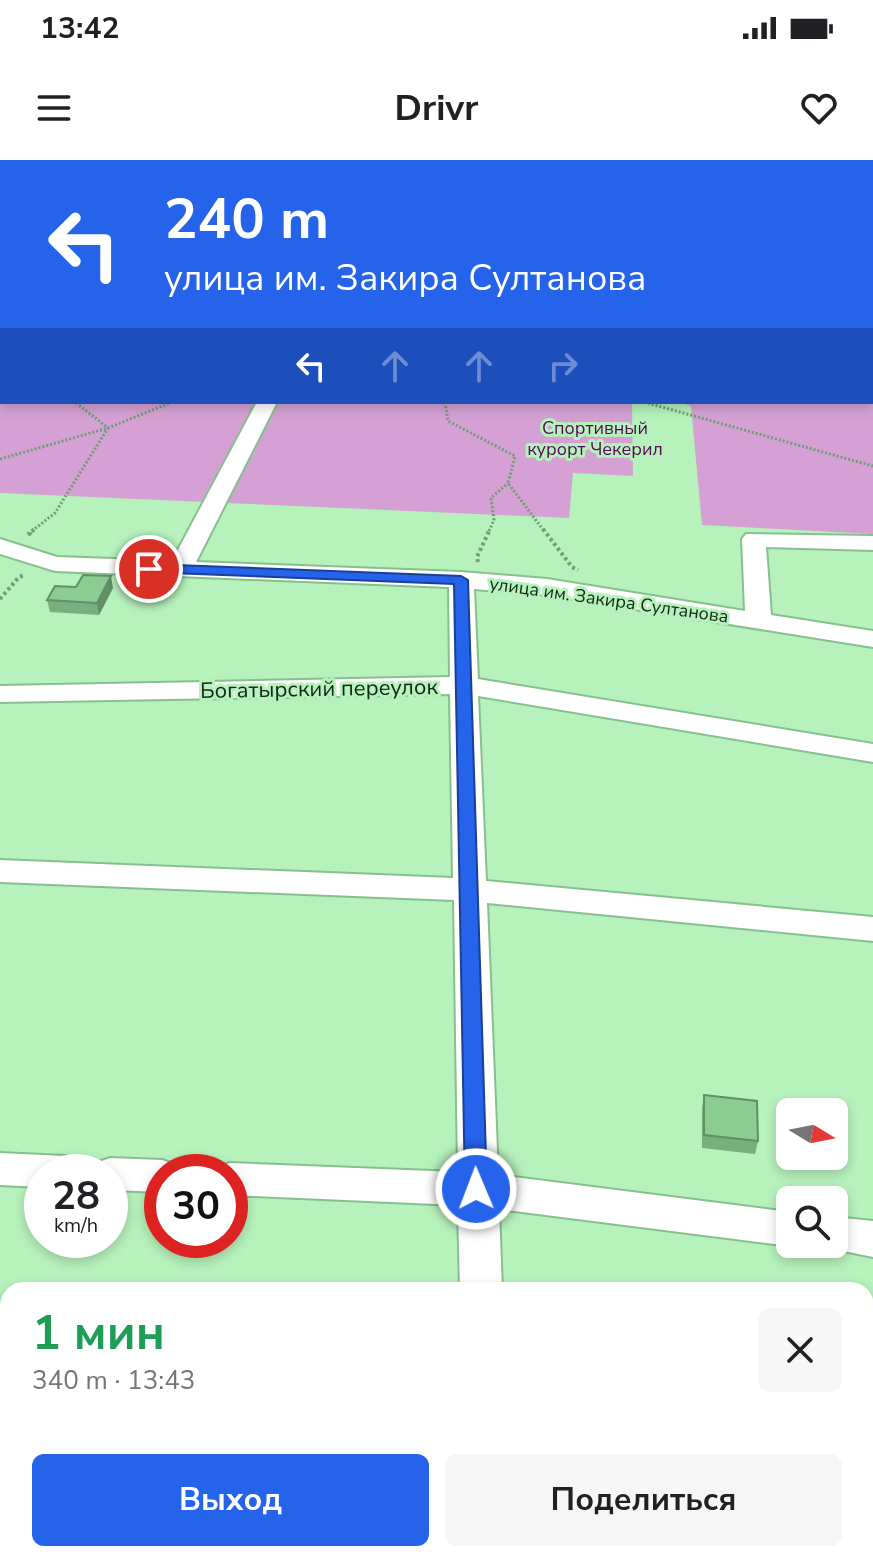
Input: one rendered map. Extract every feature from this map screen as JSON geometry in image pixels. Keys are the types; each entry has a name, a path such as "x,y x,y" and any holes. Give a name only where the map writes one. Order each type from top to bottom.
{"street":[{"path":"180,570 266,404"},
{"path":"758,621 754,539 873,543"},
{"name":"улица им. Закира Султанова","path":"0,546 55,564 472,581 547,587 873,639"},
{"path":"472,581 464,685 481,1282"},
{"name":"Богатырский переулок","path":"0,694 464,685 873,753"},
{"path":"0,871 470,890 873,929"},
{"path":"0,1169 24,1170"},
{"path":"248,1180 476,1189 776,1227"},
{"path":"848,1236 873,1239"}],"path":[{"path":"78,404 108,428"},
{"path":"0,459 108,428 167,404"},
{"path":"445,404 448,421 515,456 508,483 491,498 494,520 477,557 472,581"},
{"path":"651,404 873,466"},
{"path":"0,599 19,577 55,564 29,533 55,513 108,428"},
{"path":"508,483 572,567 585,574"}],"green space":[{"name":"Спортивный курорт Чекерил","path":"0,404 632,404 633,476 573,473 569,518 0,493"},
{"path":"684,404 873,404 873,534 702,525 691,406"}],"building":[{"path":"83,575 111,576 97,603 47,600 55,586 76,587"},
{"path":"704,1095 757,1101 758,1141 704,1135"}],"route":[{"path":"149,569 461,580 476,1189"}]}
